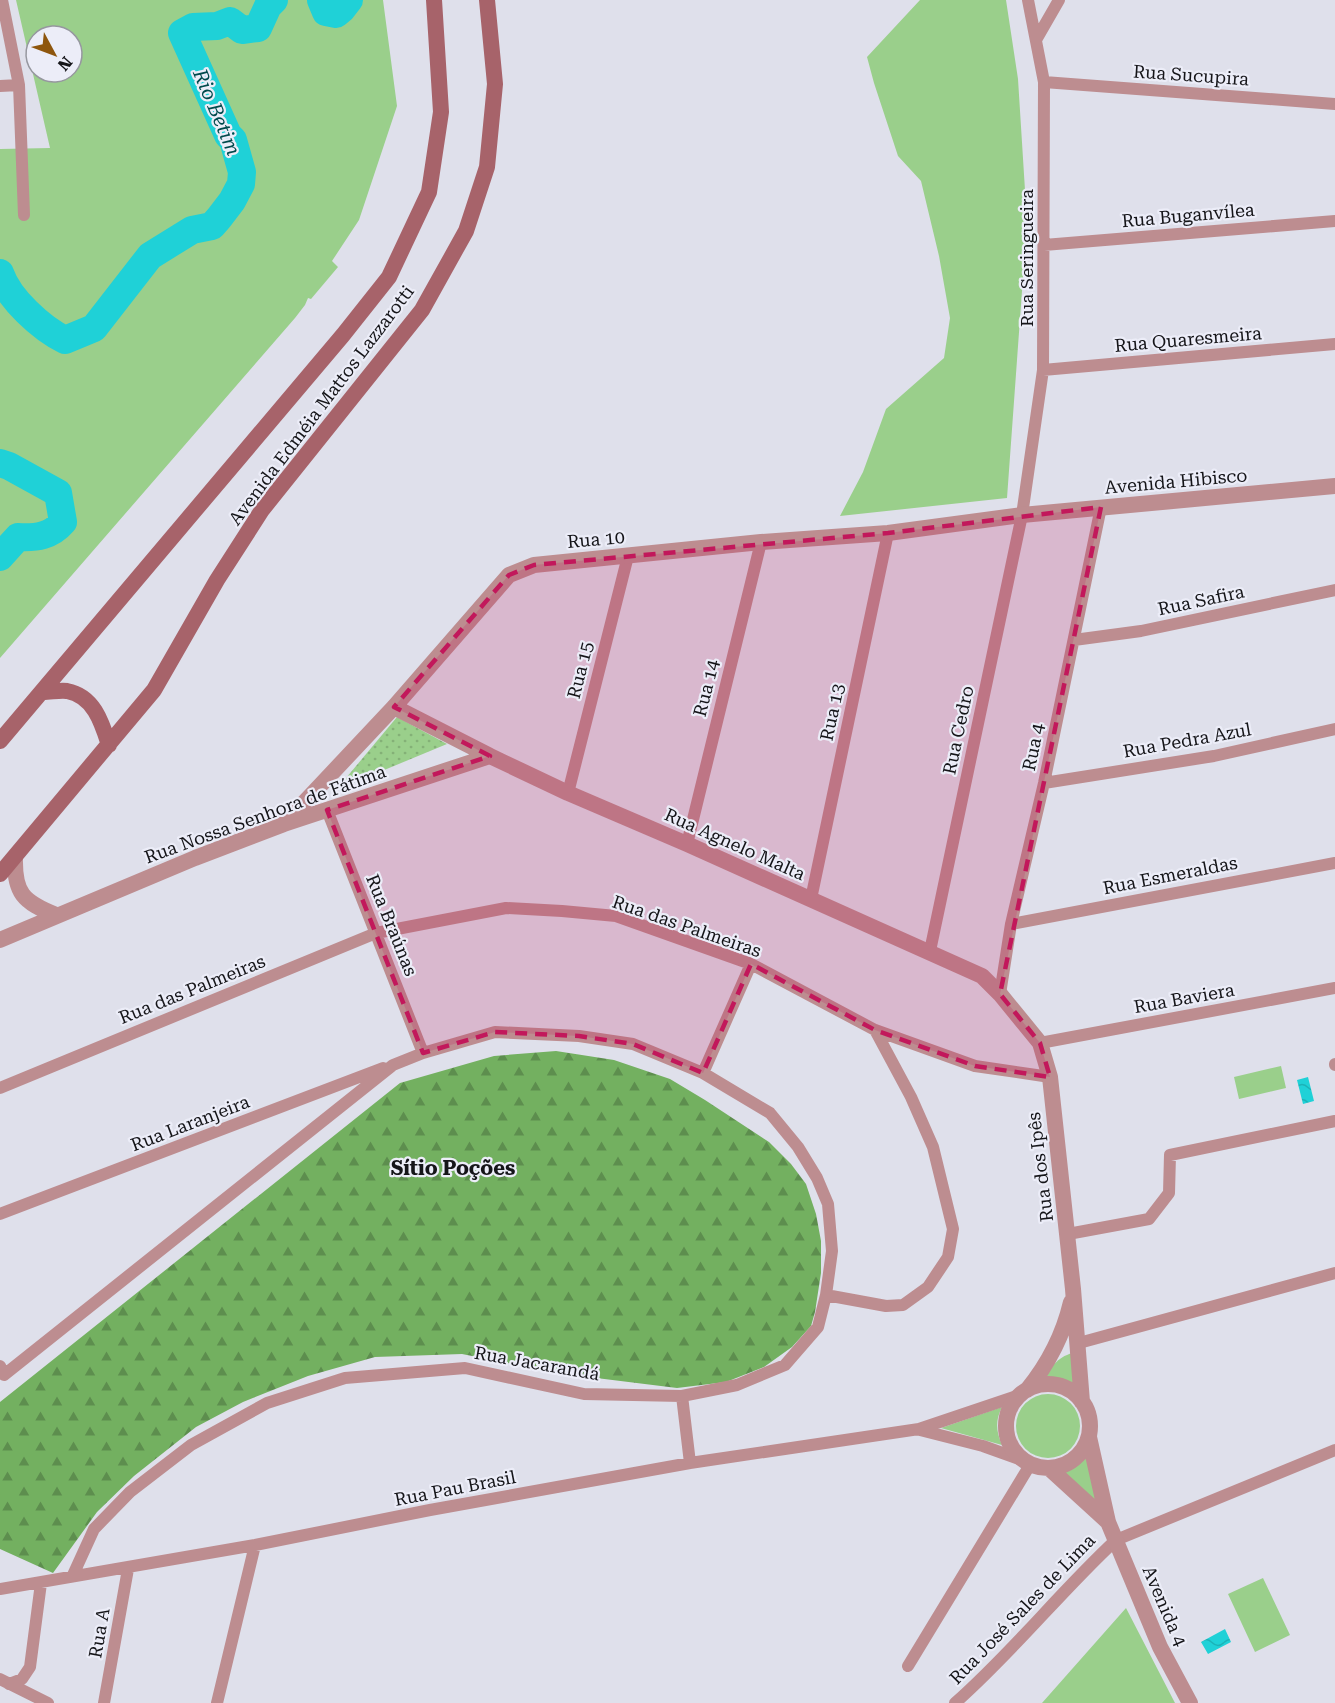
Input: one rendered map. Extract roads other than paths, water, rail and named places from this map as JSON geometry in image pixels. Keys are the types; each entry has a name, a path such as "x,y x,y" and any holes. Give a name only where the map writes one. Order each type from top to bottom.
{"main road":[{"name":"Avenida Edméia Mattos Lazzarotti","path":"0,741 389,277 429,192 441,112 435,0"},
{"name":"Avenida Edméia Mattos Lazzarotti","path":"0,874 154,690 217,580 262,510 422,310 466,231 487,167 495,84 487,0"},
{"path":"43,692 66,691 81,696 100,716 109,745"}],"street":[{"path":"2,0 19,85 24,215"},
{"name":"Rua Seringueira","path":"1022,515 1043,370 1044,82 1028,0"},
{"path":"1036,40 1059,0"},
{"name":"Rua Sucupira","path":"1044,82 1335,104"},
{"path":"0,86 19,85"},
{"name":"Rua Buganvílea","path":"1044,245 1335,221"},
{"name":"Rua Quaresmeira","path":"1043,370 1335,344"},
{"name":"Avenida Hibisco","path":"1022,515 1335,486"},
{"name":"Rua 4","path":"1000,994 1011,924 1044,783 1101,507"},
{"name":"Rua 10","path":"284,824 394,707 509,575 534,565 761,542 888,533 1022,515"},
{"name":"Rua Cedro","path":"930,951 1022,515"},
{"name":"Rua 13","path":"811,899 888,533"},
{"name":"Rua 14","path":"687,844 761,542"},
{"name":"Rua 15","path":"568,793 628,556"},
{"name":"Rua Safira","path":"1074,640 1141,631 1335,590"},
{"name":"Rua Agnelo Malta","path":"394,707 568,793 930,951 982,976 1040,1042"},
{"name":"Rua Pedra Azul","path":"1044,783 1214,756 1335,729"},
{"name":"Rua Nossa Senhora de Fátima","path":"0,940 56,915 284,824 490,756"},
{"name":"Rua Braúnas","path":"327,810 423,1053"},
{"path":"15,856 14,875 20,892 29,903 56,915"},
{"name":"Rua Esmeraldas","path":"1011,924 1335,862"},
{"name":"Rua das Palmeiras","path":"0,1088 376,933 506,908 615,916 751,964 875,1030 975,1066 1050,1077"},
{"path":"703,1073 751,964"},
{"name":"Rua Baviera","path":"1040,1042 1335,988"},
{"path":"826,1295 886,1306 903,1305 928,1287 948,1257 953,1229 933,1147 911,1096 875,1030"},
{"name":"Rua Jacarandá","path":"2,1371 393,1065 423,1053 495,1032 579,1036 633,1044 703,1073 770,1113 798,1147 818,1178 828,1204 832,1251 826,1295 818,1327 785,1365 737,1385 682,1396 584,1394 465,1368 345,1378 267,1403 191,1444 130,1492 94,1529 73,1575"},
{"name":"Rua dos Ipês","path":"1040,1042 1050,1077 1079,1344 1082,1402"},
{"name":"Rua Laranjeira","path":"0,1214 393,1065"},
{"path":"1068,1234 1149,1219 1168,1193 1170,1155 1335,1121"},
{"path":"1050,1358 1058,1350 1069,1345 1335,1273"},
{"name":"Rua dos Ipês","path":"1023,1392 1050,1358 1064,1329 1073,1289"},
{"path":"1053,1384 1066,1388 1082,1402 1089,1416 1089,1437 1085,1446 1072,1461 1063,1466 1049,1468 1026,1462 1013,1451 1008,1440 1007,1416 1011,1405 1023,1392 1039,1385 1053,1384"},
{"name":"Rua Pau Brasil","path":"0,1589 41,1583 73,1575 128,1569 430,1510 690,1463 919,1429 1023,1392"},
{"path":"682,1396 690,1463"},
{"name":"Rua Pau Brasil","path":"919,1429 983,1446 1026,1462"},
{"name":"Avenida 4","path":"1089,1437 1108,1522 1160,1647 1190,1703"},
{"path":"1116,1540 1335,1450"},
{"path":"908,1666 1026,1462"},
{"name":"Avenida 4","path":"1049,1468 1108,1522"},
{"name":"Rua José Sales de Lima","path":"954,1703 979,1682 1091,1563 1116,1540"},
{"path":"217,1703 255,1545"},
{"name":"Rua A","path":"104,1703 128,1569"},
{"path":"4,1681 22,1679 30,1667 41,1583"},
{"path":"4,1681 48,1703"}],"water":[{"path":"1308,1077 1314,1101 1303,1104 1297,1080"},
{"path":"1225,1629 1231,1642 1208,1654 1201,1642"}],"waterway":[{"name":"Rio Betim","path":"0,273 4,283 27,312 65,340 94,328 150,256 192,230 212,226 232,201 241,184 242,172 233,140 228,135 182,33 193,27 217,26 230,21 242,30 258,28 268,6 274,0"},
{"name":"Rio Betim","path":"321,0 326,12 336,14 349,0"},
{"name":"Rio Betim","path":"0,463 58,493 63,522 54,530 43,535 18,537 0,557"}],"district":[{"name":"Sítio Poções","path":"453,1168"}]}
